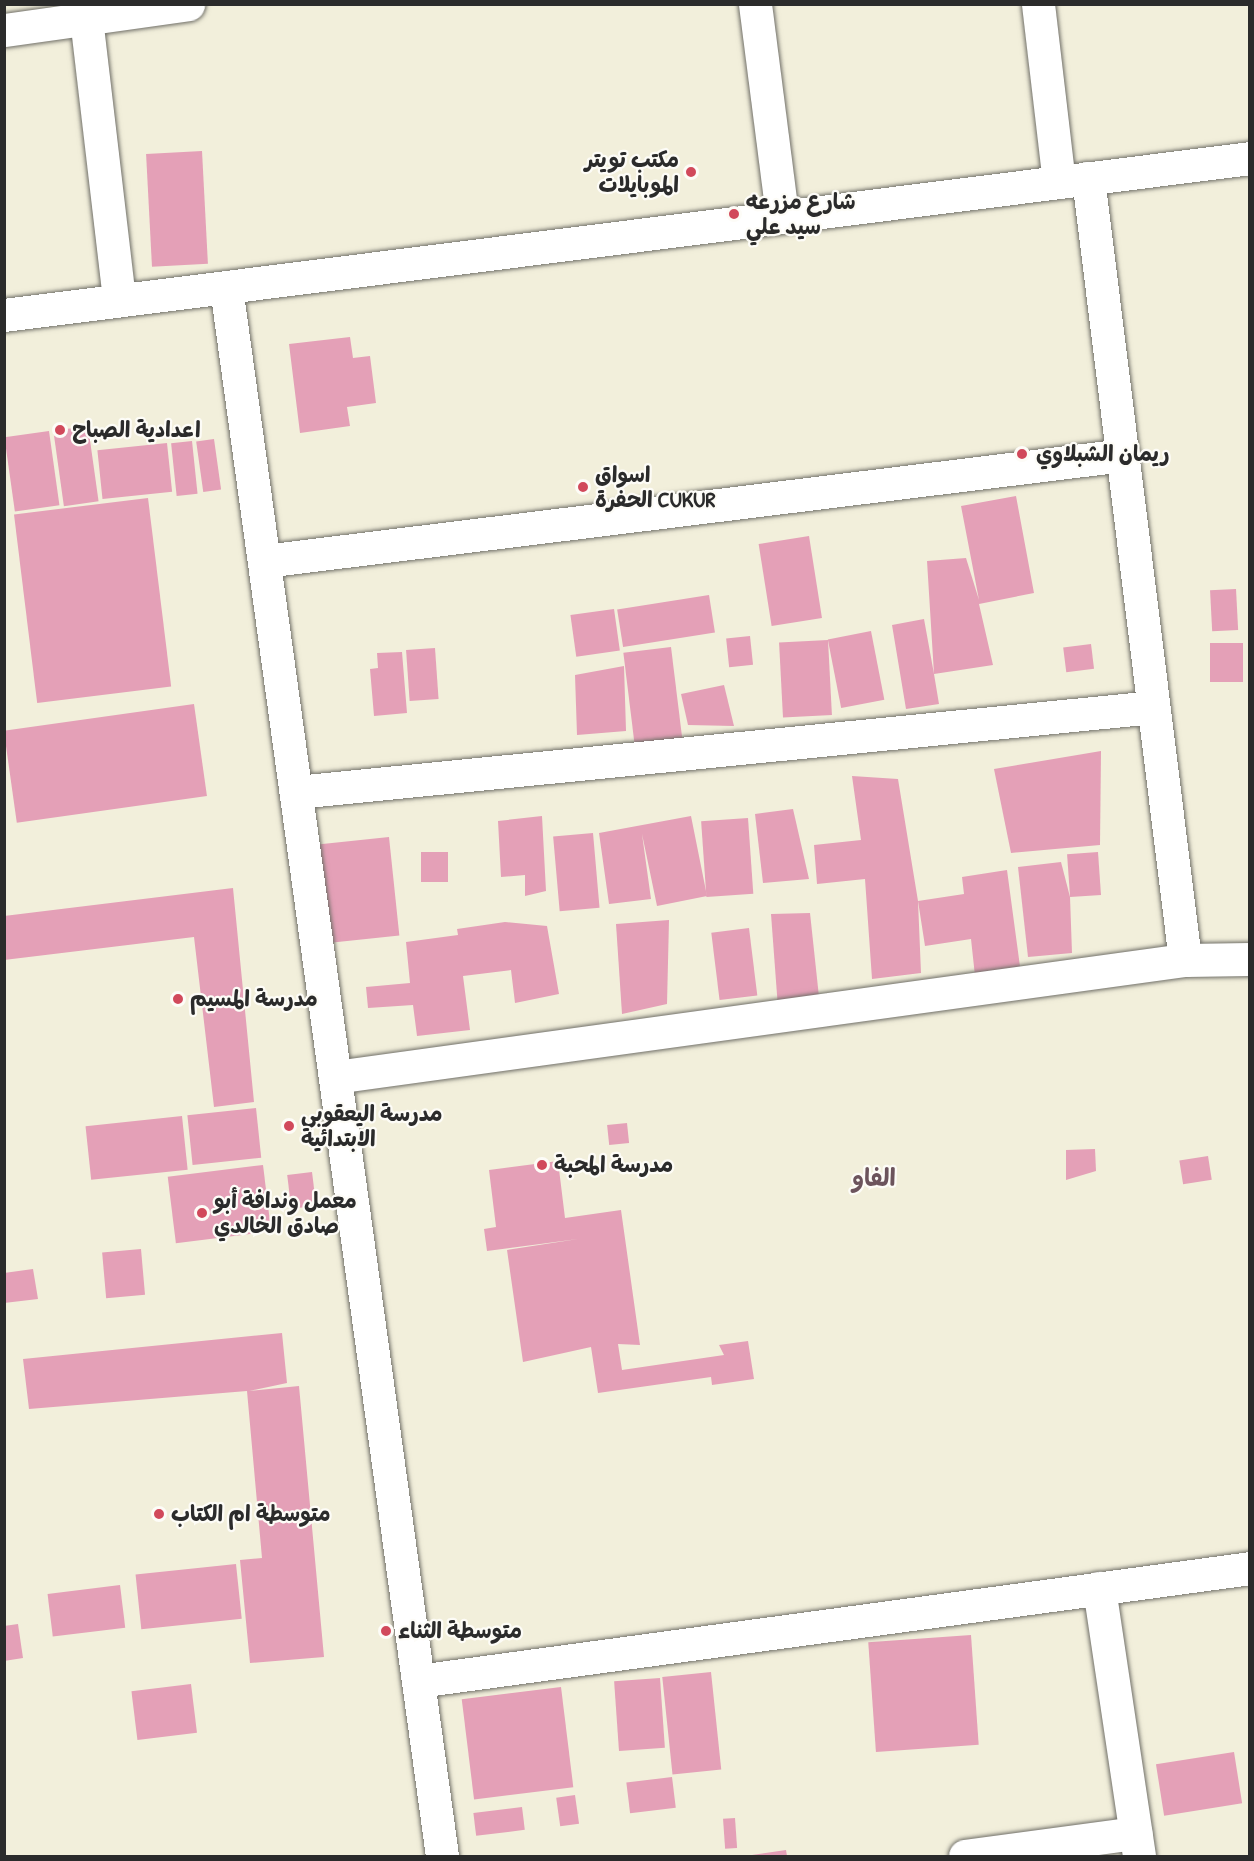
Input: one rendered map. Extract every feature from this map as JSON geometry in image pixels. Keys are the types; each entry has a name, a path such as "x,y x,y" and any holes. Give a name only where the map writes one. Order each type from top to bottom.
{"street":[{"path":"4,30 188,4"},
{"path":"755,4 782,216"},
{"path":"1038,4 1074,180 1123,455 1185,960"},
{"path":"87,18 119,300"},
{"path":"4,315 1250,158"},
{"path":"226,286 442,1857"},
{"path":"264,561 1123,455"},
{"path":"296,792 1154,707"},
{"path":"335,1077 1185,960 1250,959"},
{"path":"418,1681 1250,1568"},
{"path":"965,1857 1137,1845 1099,1588"}],"building":[{"path":"202,151 208,264 152,267 146,154"},
{"path":"350,337 353,358 370,356 376,403 347,407 350,426 300,433 289,344"},
{"path":"88,426 99,501 64,506 53,431"},
{"path":"49,431 59,505 15,512 4,437"},
{"path":"214,439 221,490 203,492 196,442"},
{"path":"192,441 198,494 177,496 171,443"},
{"path":"167,443 172,492 103,499 97,450"},
{"path":"1016,496 1034,593 979,604 993,665 934,674 927,561 966,558 979,600 961,506"},
{"path":"148,498 171,687 37,703 14,514"},
{"path":"809,536 822,618 772,626 759,544"},
{"path":"1236,589 1238,630 1212,631 1210,590"},
{"path":"709,595 715,633 623,647 617,610"},
{"path":"614,609 620,651 576,657 570,615"},
{"path":"924,619 939,704 906,709 892,625"},
{"path":"871,631 884,700 841,708 828,639"},
{"path":"750,636 753,665 729,667 726,639"},
{"path":"828,640 832,715 783,717 779,643"},
{"path":"1210,643 1243,643 1243,682 1210,682"},
{"path":"1091,644 1094,669 1066,672 1063,647"},
{"path":"671,647 683,744 635,750 623,653"},
{"path":"435,648 439,699 410,701 406,650"},
{"path":"402,652 407,713 374,716 370,669 378,668 377,653"},
{"path":"624,666 626,731 577,735 575,675"},
{"path":"724,685 734,726 688,725 681,694"},
{"path":"194,704 207,796 17,823 4,731"},
{"path":"1101,751 1100,845 1011,853 994,769"},
{"path":"852,776 898,779 918,901 921,973 872,979 865,879 817,884 814,845 861,840"},
{"path":"793,809 809,879 763,883 755,814"},
{"path":"542,816 546,891 525,896 525,875 501,877 498,821"},
{"path":"691,816 707,896 657,906 642,834 651,899 609,904 599,833"},
{"path":"748,818 753,894 706,897 701,821"},
{"path":"593,833 600,908 560,911 553,836"},
{"path":"389,837 399,935 326,943 315,845"},
{"path":"421,852 448,852 448,882 421,882"},
{"path":"1098,852 1101,895 1070,897 1067,854"},
{"path":"1061,862 1070,897 1072,953 1028,957 1018,867"},
{"path":"1007,870 1021,974 975,976 971,939 925,946 918,901 964,894 962,877"},
{"path":"233,888 254,1102 214,1107 194,937 4,960 4,916"},
{"path":"810,913 819,997 778,1008 771,914"},
{"path":"669,920 667,1004 622,1014 616,924"},
{"path":"505,922 547,926 559,994 515,1003 511,970 463,976 470,1030 417,1036 413,1005 368,1008 366,987 410,983 406,942 458,935 457,929"},
{"path":"749,928 757,995 720,1000 711,933"},
{"path":"256,1108 261,1158 193,1165 187,1115"},
{"path":"182,1116 188,1170 91,1180 86,1126"},
{"path":"627,1123 629,1143 609,1145 607,1125"},
{"path":"1095,1149 1096,1171 1066,1180 1066,1150"},
{"path":"1208,1156 1212,1180 1183,1184 1179,1161"},
{"path":"558,1161 565,1218 621,1210 640,1345 618,1344 622,1370 724,1355 719,1345 748,1341 754,1379 712,1385 711,1377 598,1393 591,1347 523,1362 507,1250 578,1239 487,1251 484,1229 496,1227 489,1170"},
{"path":"263,1165 271,1232 176,1243 168,1177"},
{"path":"312,1172 316,1206 291,1209 287,1175"},
{"path":"141,1249 145,1295 106,1298 102,1252"},
{"path":"33,1269 38,1299 4,1303 4,1273"},
{"path":"282,1333 287,1383 249,1391 299,1386 324,1657 250,1663 240,1560 262,1558 247,1391 29,1409 23,1359"},
{"path":"236,1564 242,1619 141,1629 136,1575"},
{"path":"120,1585 125,1628 53,1637 48,1594"},
{"path":"18,1624 23,1658 4,1661 4,1626"},
{"path":"971,1635 979,1745 876,1752 868,1642"},
{"path":"711,1672 721,1769 673,1775 662,1677"},
{"path":"660,1678 665,1748 619,1751 614,1681"},
{"path":"191,1684 197,1733 137,1740 131,1691"},
{"path":"561,1687 573,1787 474,1799 462,1699"},
{"path":"1234,1752 1242,1803 1164,1816 1156,1764"},
{"path":"672,1777 676,1808 630,1813 626,1783"},
{"path":"575,1795 579,1824 560,1826 556,1798"},
{"path":"522,1807 525,1830 476,1836 473,1813"},
{"path":"735,1818 737,1848 725,1849 723,1819"},
{"path":"786,1850 787,1856 752,1856 752,1855"}],"place":[{"name":"مكتب تويتر الموبايلات","path":"691,172"},
{"name":"شارع مزرعه سيد علي","path":"734,214"},
{"name":"اعدادية الصباح","path":"60,430"},
{"name":"ريمان الشبلاوي","path":"1022,454"},
{"name":"اسواق الحفرة CUKUR","path":"583,487"},
{"name":"مدرسة المسيم","path":"178,999"},
{"name":"مدرسة اليعقوبي الابتدائية","path":"289,1126"},
{"name":"مدرسة المحبة","path":"542,1165"},
{"name":"معمل وندافة أبو صادق الخالدي","path":"202,1213"},
{"name":"متوسطة ام الكتاب","path":"159,1514"},
{"name":"متوسطة الثناء","path":"386,1631"}],"district":[{"name":"الفاو","path":"874,1178"}]}
